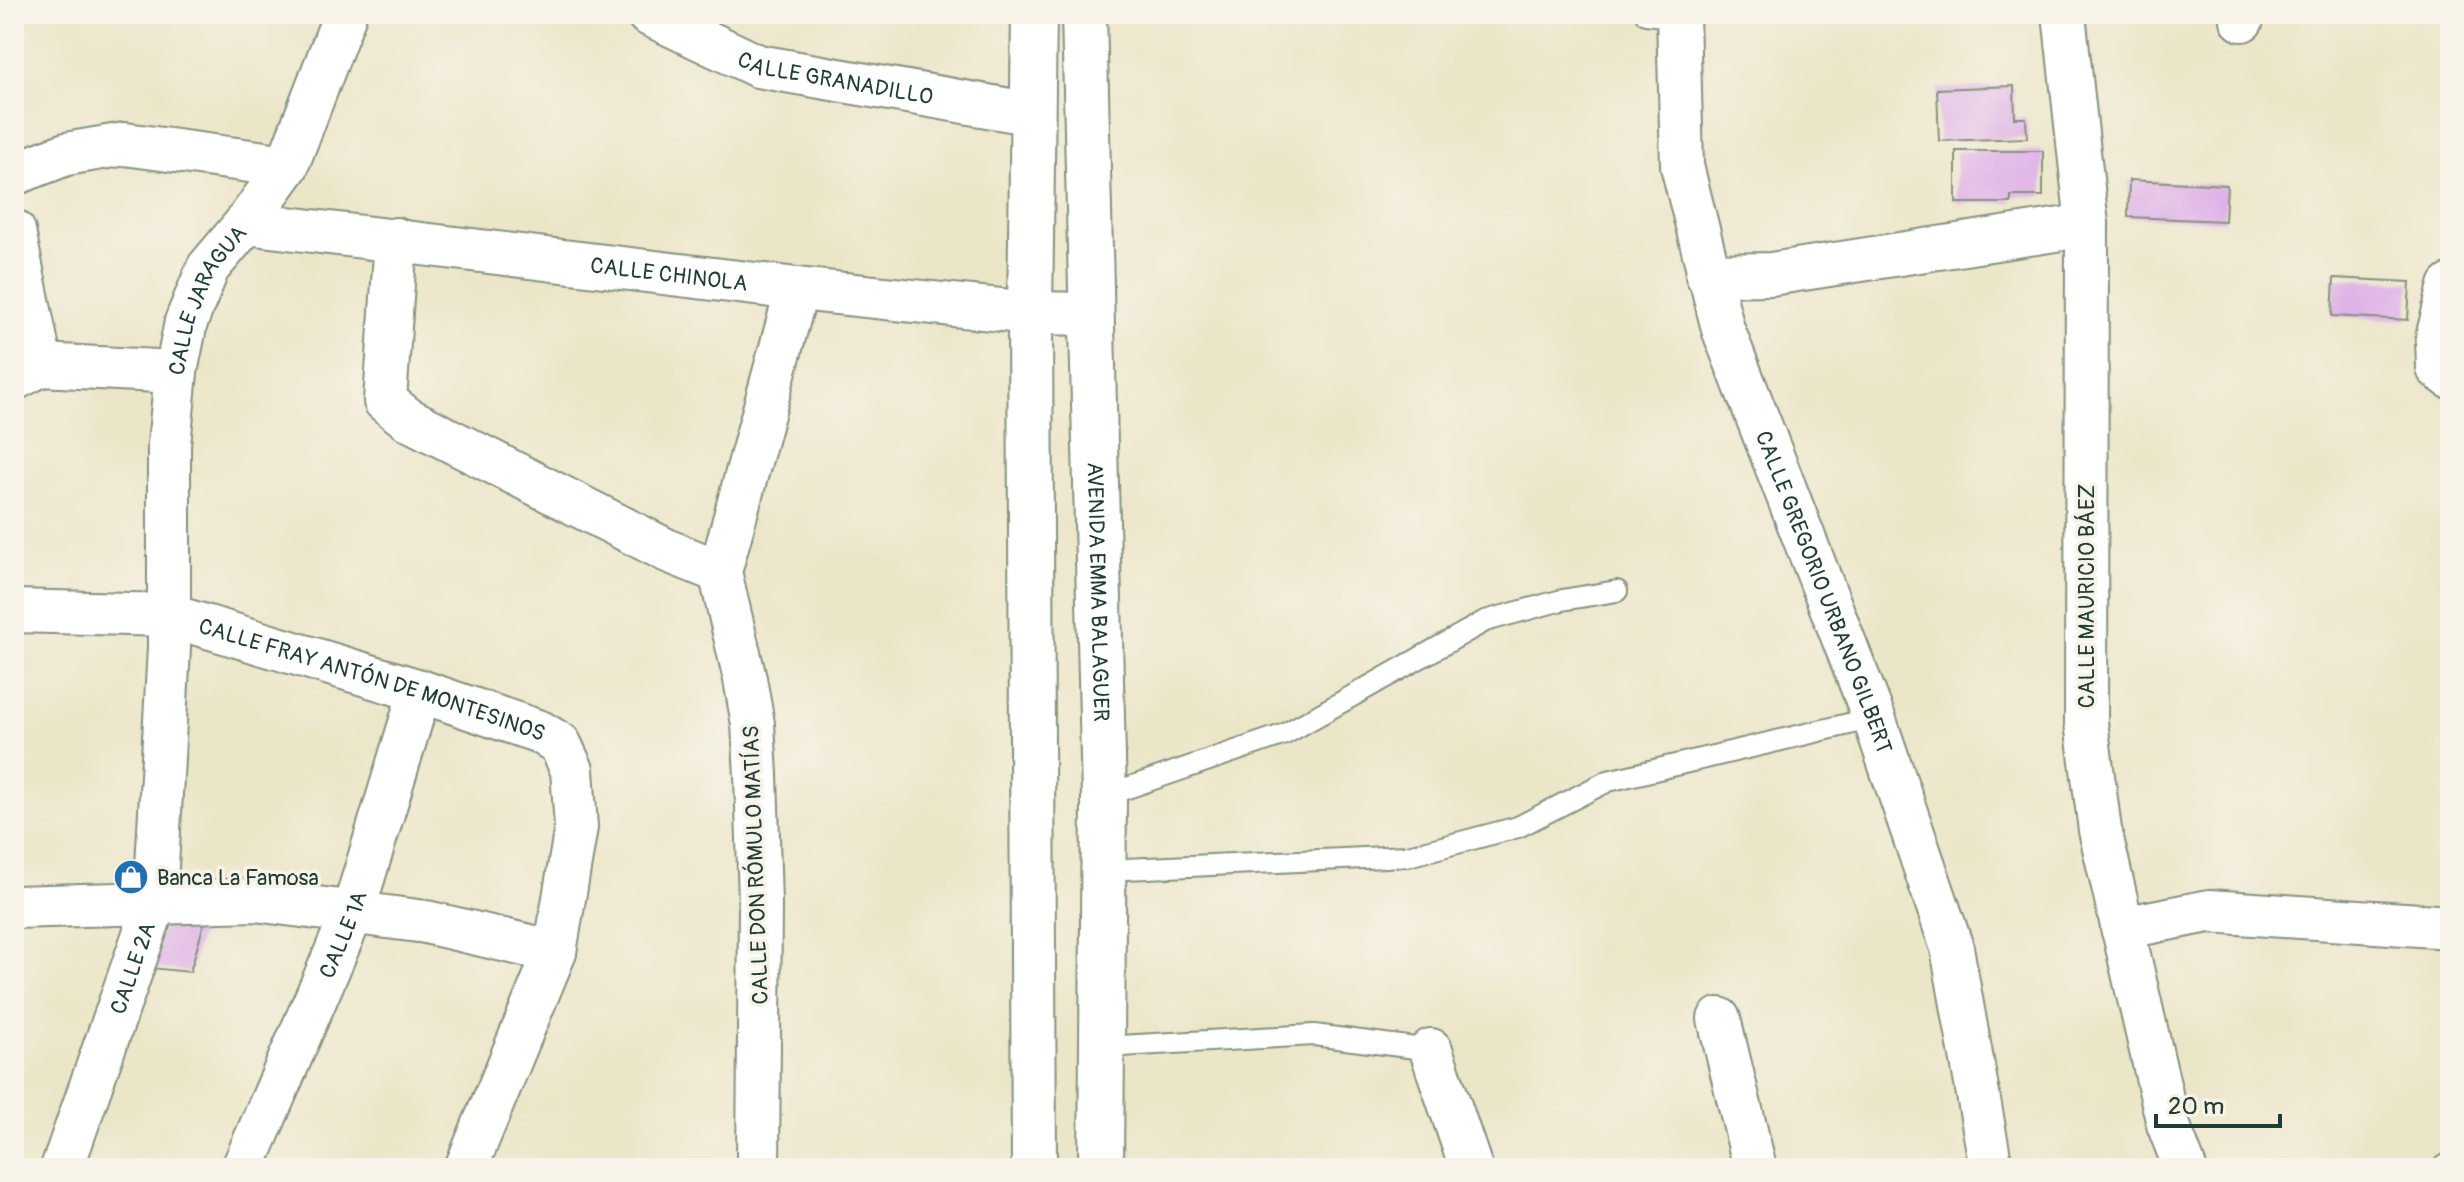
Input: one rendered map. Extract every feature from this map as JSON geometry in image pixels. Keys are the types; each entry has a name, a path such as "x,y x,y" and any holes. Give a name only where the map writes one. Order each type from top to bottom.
{"street":[{"name":"CALLE JARAGUA","path":"168,615 169,445 176,372 186,322 208,268 246,223 287,166 345,14"},
{"name":"CALLE GRANADILLO","path":"648,14 758,66 1033,114"},
{"path":"1034,14 1030,313 1034,1168"},
{"name":"AVENIDA EMMA BALAGUER","path":"1084,14 1104,796 1101,1168"},
{"name":"CALLE MAURICIO BÁEZ","path":"2064,14 2087,225 2086,722 2100,830 2168,1124 2185,1168"},
{"name":"CALLE GREGORIO URBANO GILBERT","path":"1668,15 1682,166 1707,275 1723,329 1874,718 1952,948 1991,1168"},
{"path":"14,174 66,154 125,144 287,166"},
{"name":"CALLE CHINOLA","path":"246,223 797,289 1030,313 1092,314"},
{"path":"1707,275 1771,274 2087,225"},
{"path":"14,231 28,372 176,372"},
{"path":"396,239 385,401 408,419 668,551 720,572"},
{"path":"2450,286 2437,338 2438,368 2450,377"},
{"name":"CALLE DON RÓMULO MATÍAS","path":"758,1168 760,903 756,775 747,694 720,572 797,289"},
{"name":"CALLE FRAY ANTÓN DE MONTESINOS","path":"14,611 168,615 420,691 540,732 560,744 572,770 576,827 555,952 466,1168"},
{"name":"CALLE 2A","path":"62,1168 155,903 169,648 168,615"},
{"name":"CALLE 1A","path":"243,1168 353,912 420,691"},
{"path":"14,907 255,900 426,922 555,952"},
{"path":"2122,928 2209,911 2450,927"},
{"path":"1719,1019 1755,1168"},
{"path":"1431,1050 1471,1168"}],"lane":[{"path":"1104,796 1285,734 1485,621 1562,600 1617,591"},
{"path":"1104,870 1408,856 1518,827 1608,781 1874,718"},
{"path":"1103,1047 1314,1035 1431,1050"},
{"path":"2442,1168 2450,1163"}],"building":[{"path":"2014,86 2015,118 2026,118 2027,138 1939,141 1937,89"},
{"path":"1956,151 2043,151 2043,196 2011,196 2011,203 1956,203"},
{"path":"2129,180 2227,185 2225,221 2128,217"},
{"path":"2334,278 2410,282 2408,320 2332,316"},
{"name":"Banca La Famosa","path":"125,870 139,870 137,885 124,884"},
{"path":"165,920 205,920 190,972 150,968"}],"place":[{"name":"Banca La Famosa","path":"131,877"}]}
